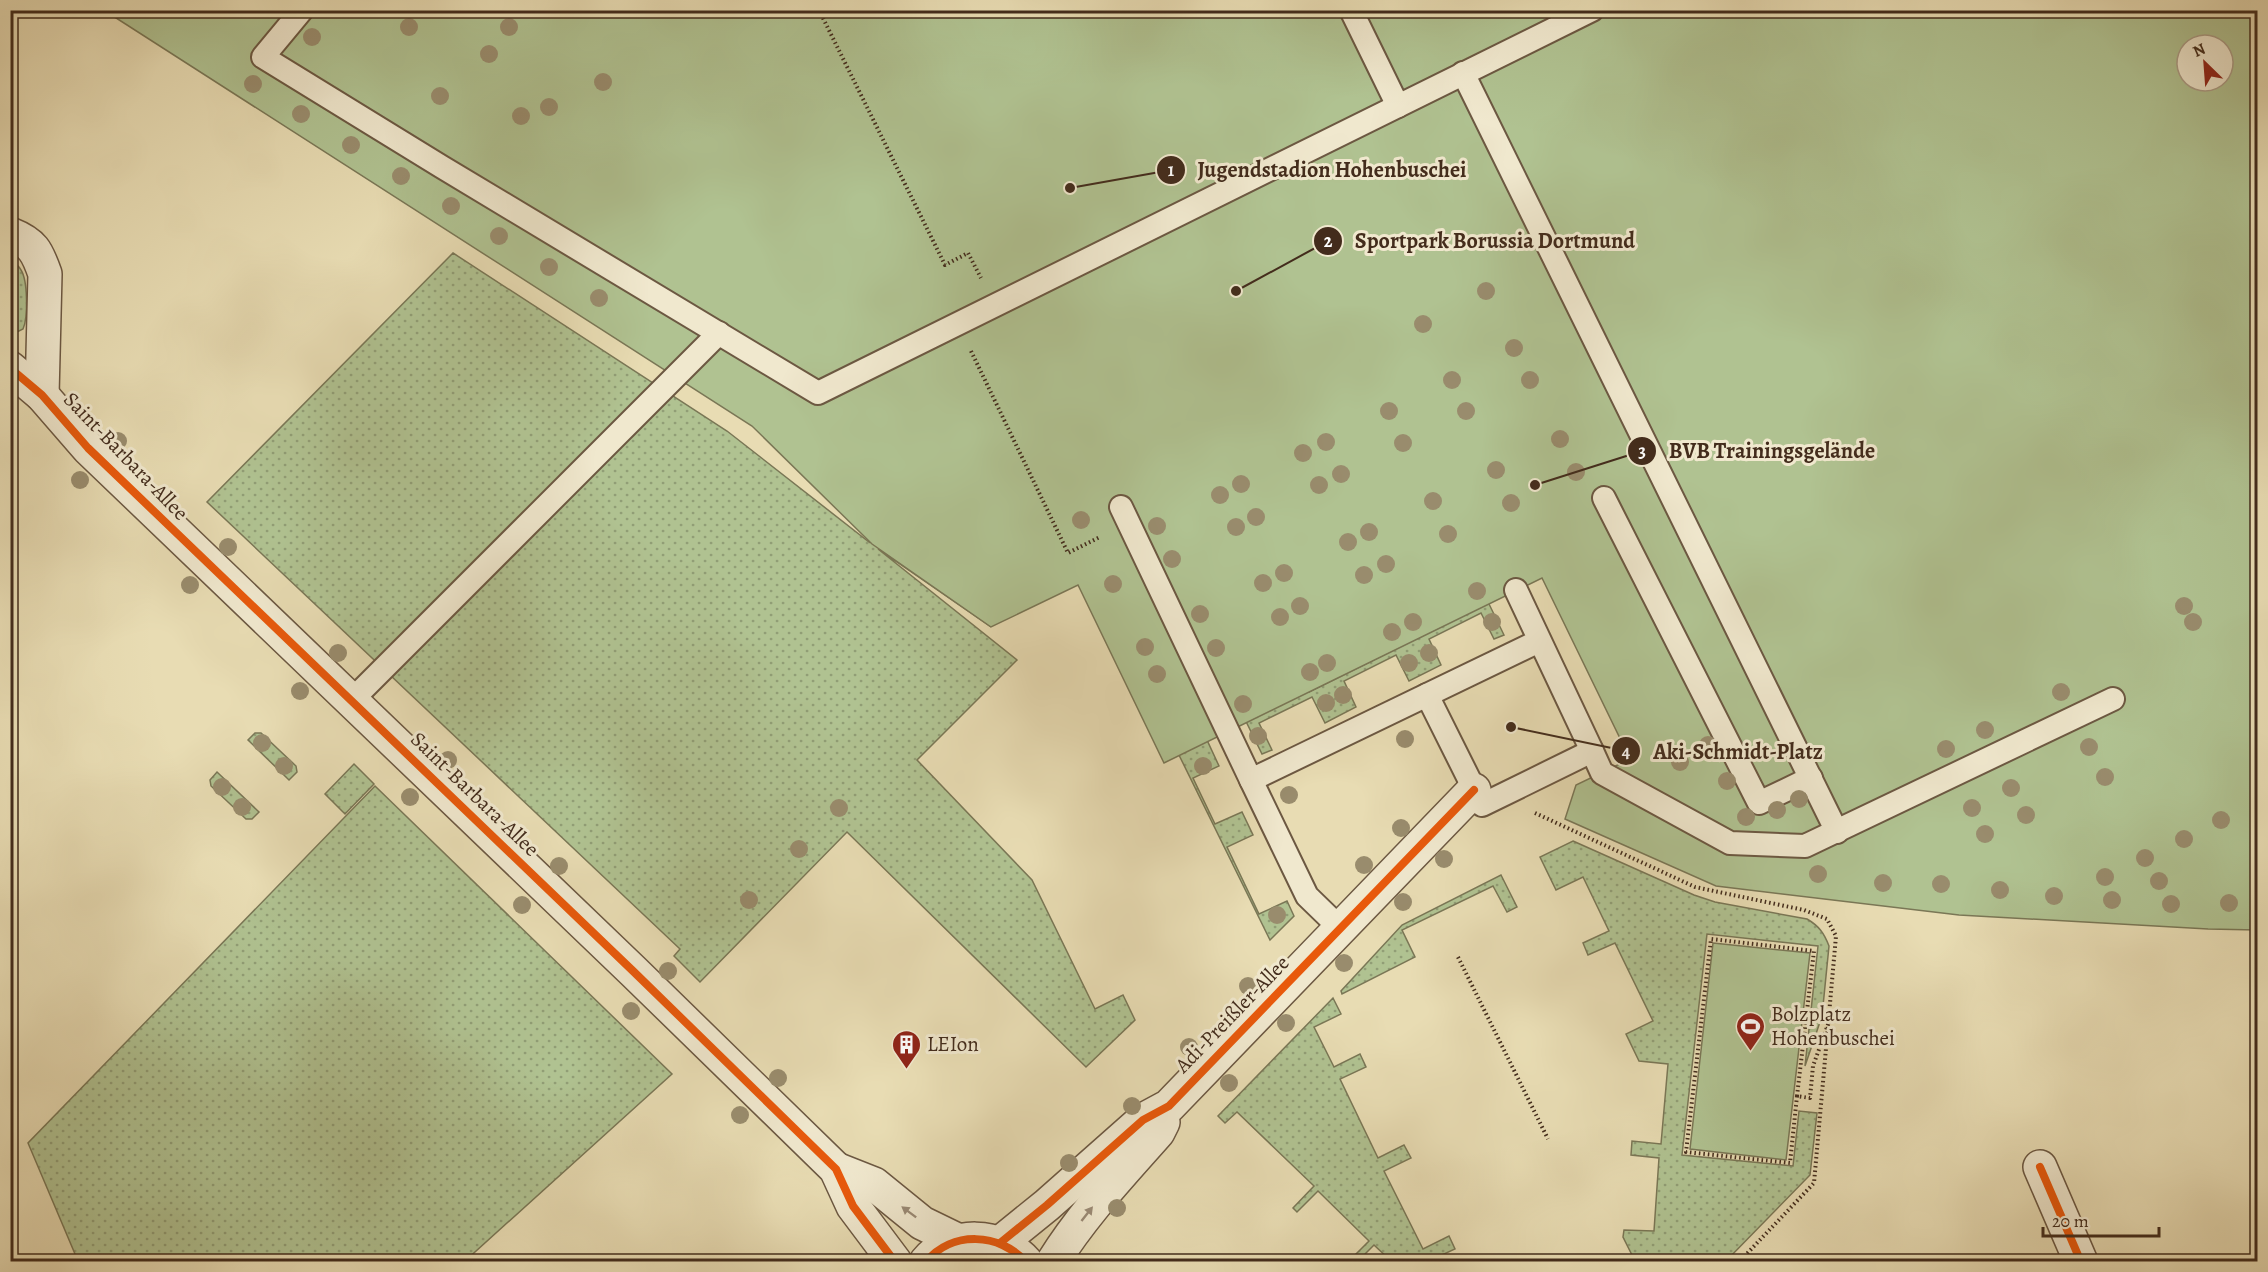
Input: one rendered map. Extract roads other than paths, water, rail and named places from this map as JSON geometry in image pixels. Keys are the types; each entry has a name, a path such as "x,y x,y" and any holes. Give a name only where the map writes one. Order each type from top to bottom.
{"street":[{"name":"Saint-Barbara-Allee","path":"10,234 26,240 39,255 45,274 42,395"},
{"name":"Saint-Barbara-Allee","path":"10,368 42,395 88,448 836,1169 853,1206 895,1262"},
{"name":"Adi-Preißler-Allee","path":"926,1262 944,1247 959,1241 987,1239 1013,1252 1047,1205 1143,1120 1169,1106 1474,790"},
{"name":"Adi-Preißler-Allee","path":"1053,1262 1066,1240 1158,1132 1169,1106"},
{"path":"2040,1167 2081,1262"},
{"name":"Saint-Barbara-Allee","path":"836,1169 874,1184 922,1222 959,1241"}],"lane":[{"path":"302,10 263,57 818,393 1592,10"},
{"path":"1351,10 1398,106"},
{"path":"1463,73 1837,832"},
{"path":"351,701 719,333"},
{"path":"1604,498 1759,803 1811,778"},
{"path":"1125,515 1306,896 1340,928"},
{"path":"1516,590 1602,773 1730,843 1805,846 2113,699"},
{"path":"1251,780 1539,641"},
{"path":"1427,695 1482,805 1592,751"}],"place":[{"name":"Jugendstadion Hohenbuschei","path":"1070,188"},
{"name":"Sportpark Borussia Dortmund","path":"1236,291"},
{"name":"BVB Trainingsgelände","path":"1535,485"},
{"name":"Aki-Schmidt-Platz","path":"1511,727"},
{"name":"Bolzplatz Hohenbuschei","path":"1750,1052"},
{"name":"LEIon","path":"906,1070"}]}
